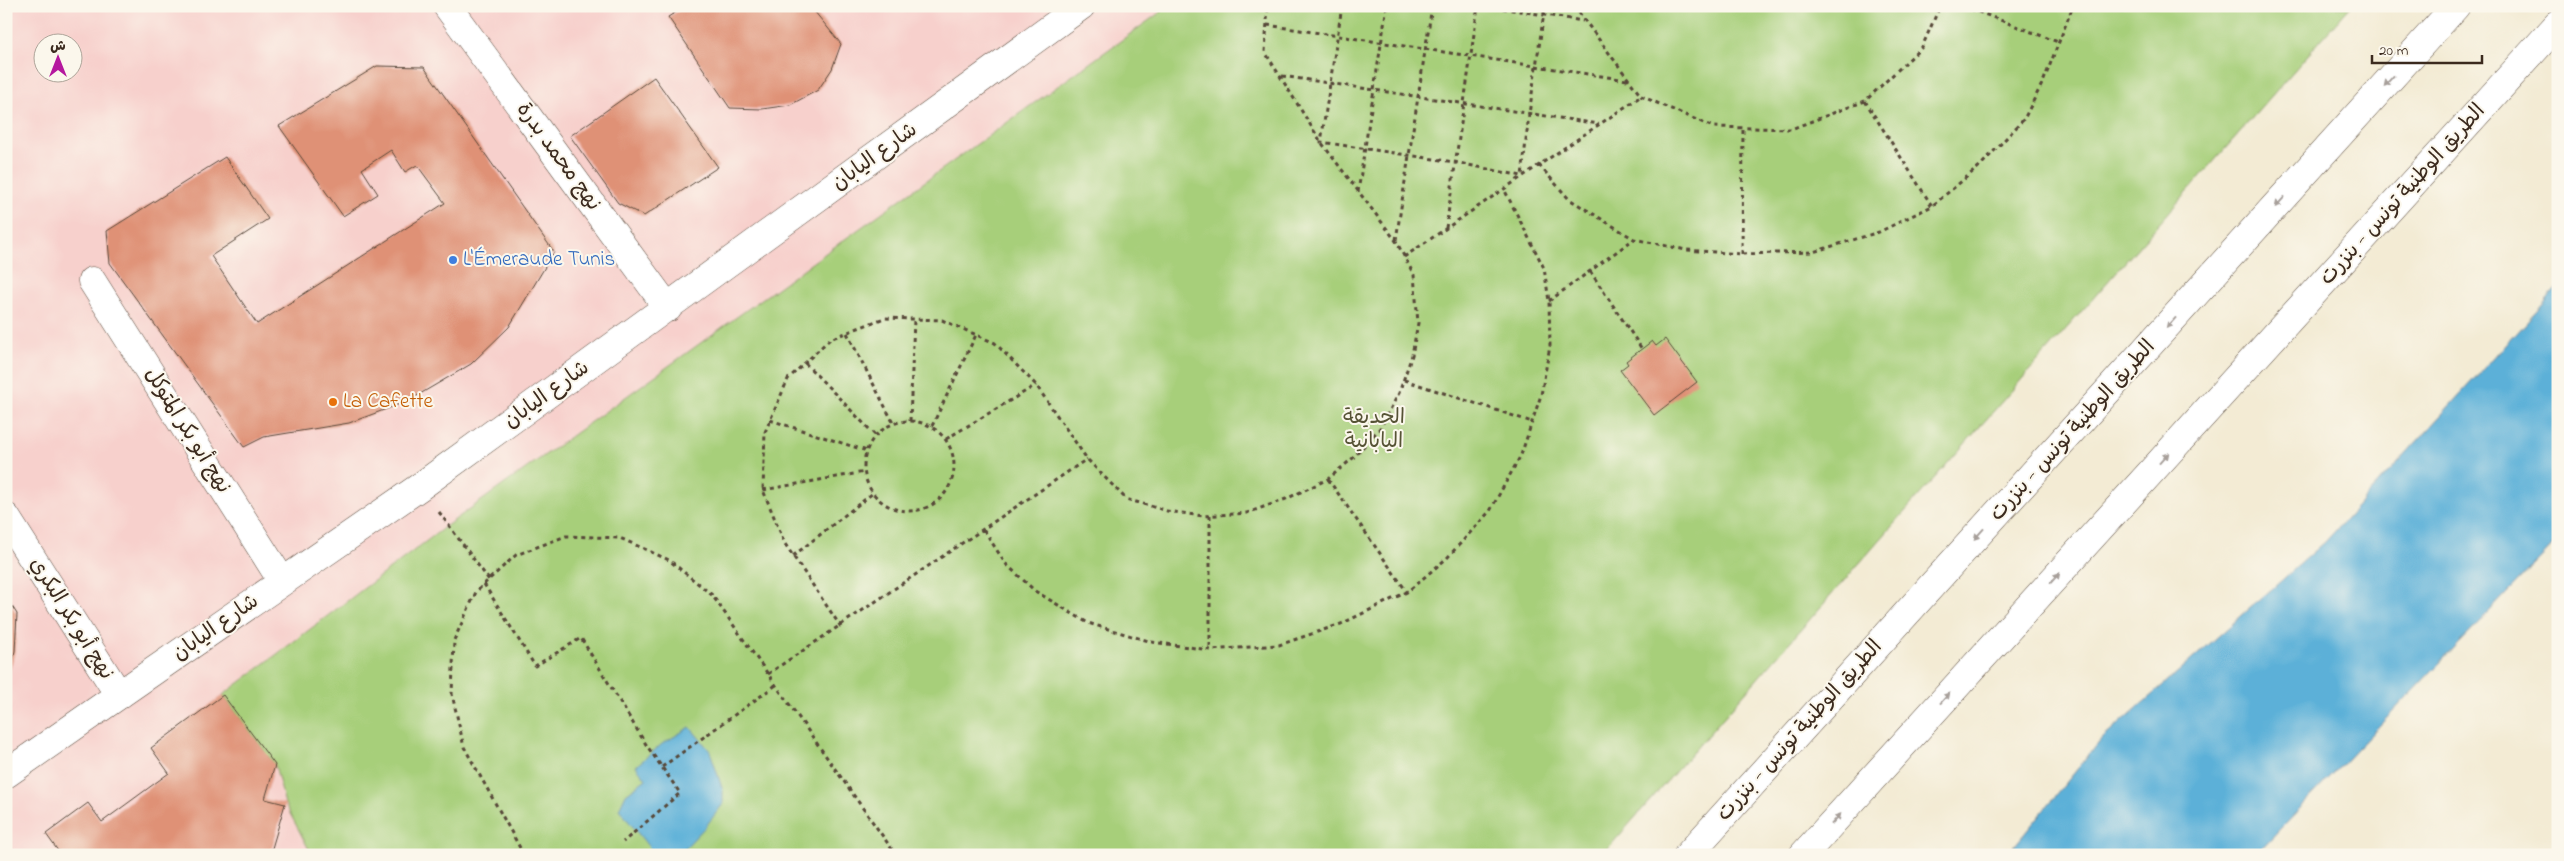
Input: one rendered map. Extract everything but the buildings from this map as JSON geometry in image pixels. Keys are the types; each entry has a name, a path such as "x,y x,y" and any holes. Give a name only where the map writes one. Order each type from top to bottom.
{"main road":[{"name":"نهج محمد بدرة","path":"447,6 668,308"},
{"name":"شارع اليابان","path":"6,774 421,486 1081,6"},
{"name":"الطريق الوطنية تونس - بنزرت","path":"1688,855 2456,6"},
{"name":"الطريق الوطنية تونس - بنزرت","path":"1803,855 2558,24"},
{"name":"نهج أبو بكر المتوكل","path":"92,281 282,581"},
{"name":"نهج أبو بكر البكري","path":"6,517 119,695"}],"path":[{"path":"841,627 785,544 763,490 765,432 788,379 830,339 884,318 942,320 995,343 1036,385 1087,460 1126,499 1167,511 1210,515 1247,513 1286,499 1328,479 1353,458 1380,428 1404,380 1418,324 1414,275 1396,241 1321,142 1282,76 1265,52 1268,6"},
{"path":"1321,142 1342,6"},
{"path":"1358,192 1386,6"},
{"path":"1396,241 1432,6"},
{"path":"1446,228 1478,6"},
{"path":"1487,6 1584,21"},
{"path":"1522,176 1545,6"},
{"path":"1574,6 1640,96 1713,128 1791,129 1865,100 1922,47 1940,6"},
{"path":"1963,6 2058,42"},
{"path":"1539,165 1569,198 1634,239 1686,250 1742,254 1813,252 1879,232 1932,206 1981,166 2024,119 2044,80 2073,6"},
{"path":"1267,24 1627,80"},
{"path":"1282,76 1599,124"},
{"path":"1404,257 1640,96"},
{"path":"1865,100 1932,206"},
{"path":"1742,254 1744,128"},
{"path":"1321,142 1454,162 1522,176"},
{"path":"984,530 1005,563 1035,591 1088,623 1152,642 1210,650 1279,645 1341,624 1407,592 1448,558 1490,511 1521,455 1541,395 1550,346 1549,301 1544,268 1504,189"},
{"path":"1549,301 1634,239"},
{"path":"1590,271 1642,349"},
{"path":"910,422 914,319"},
{"path":"847,333 894,424"},
{"path":"932,426 976,334"},
{"path":"805,363 876,436"},
{"path":"1404,380 1532,422"},
{"path":"946,439 1036,385"},
{"path":"770,420 867,451"},
{"path":"910,422 932,426 946,439 954,455 954,472 949,489 937,502 921,510 903,511 886,505 873,493 865,472 864,460 876,436 882,430 894,424 910,422"},
{"path":"768,674 841,627 1087,460"},
{"path":"763,490 865,472"},
{"path":"1328,479 1407,592"},
{"path":"421,486 489,580"},
{"path":"793,556 873,493"},
{"path":"1210,515 1210,650"},
{"path":"524,855 464,747 452,694 454,640 476,592 484,584 516,555 566,536 620,538 669,560 712,596 896,855"},
{"path":"484,584 535,666 581,638 647,746 680,793 623,842"},
{"path":"662,767 776,685"}],"shaded area":[{"path":"6,6 1169,6 449,524 223,695 275,765 285,804 312,855 6,855"}],"green space":[{"name":"الحديقة اليابانية","path":"1169,6 2351,6 1602,855 312,855 285,804 275,765 223,695 449,524"}],"water":[{"path":"2558,287 2558,540 2255,855 2007,855 2102,739 2325,542"},
{"path":"690,727 710,751 723,791 723,804 706,826 684,849 684,855 655,855 619,809 626,794 646,779 636,766 662,744"}],"place":[{"name":"L'Émeraude Tunis","path":"453,260"},
{"name":"La Cafette","path":"333,402"}]}
